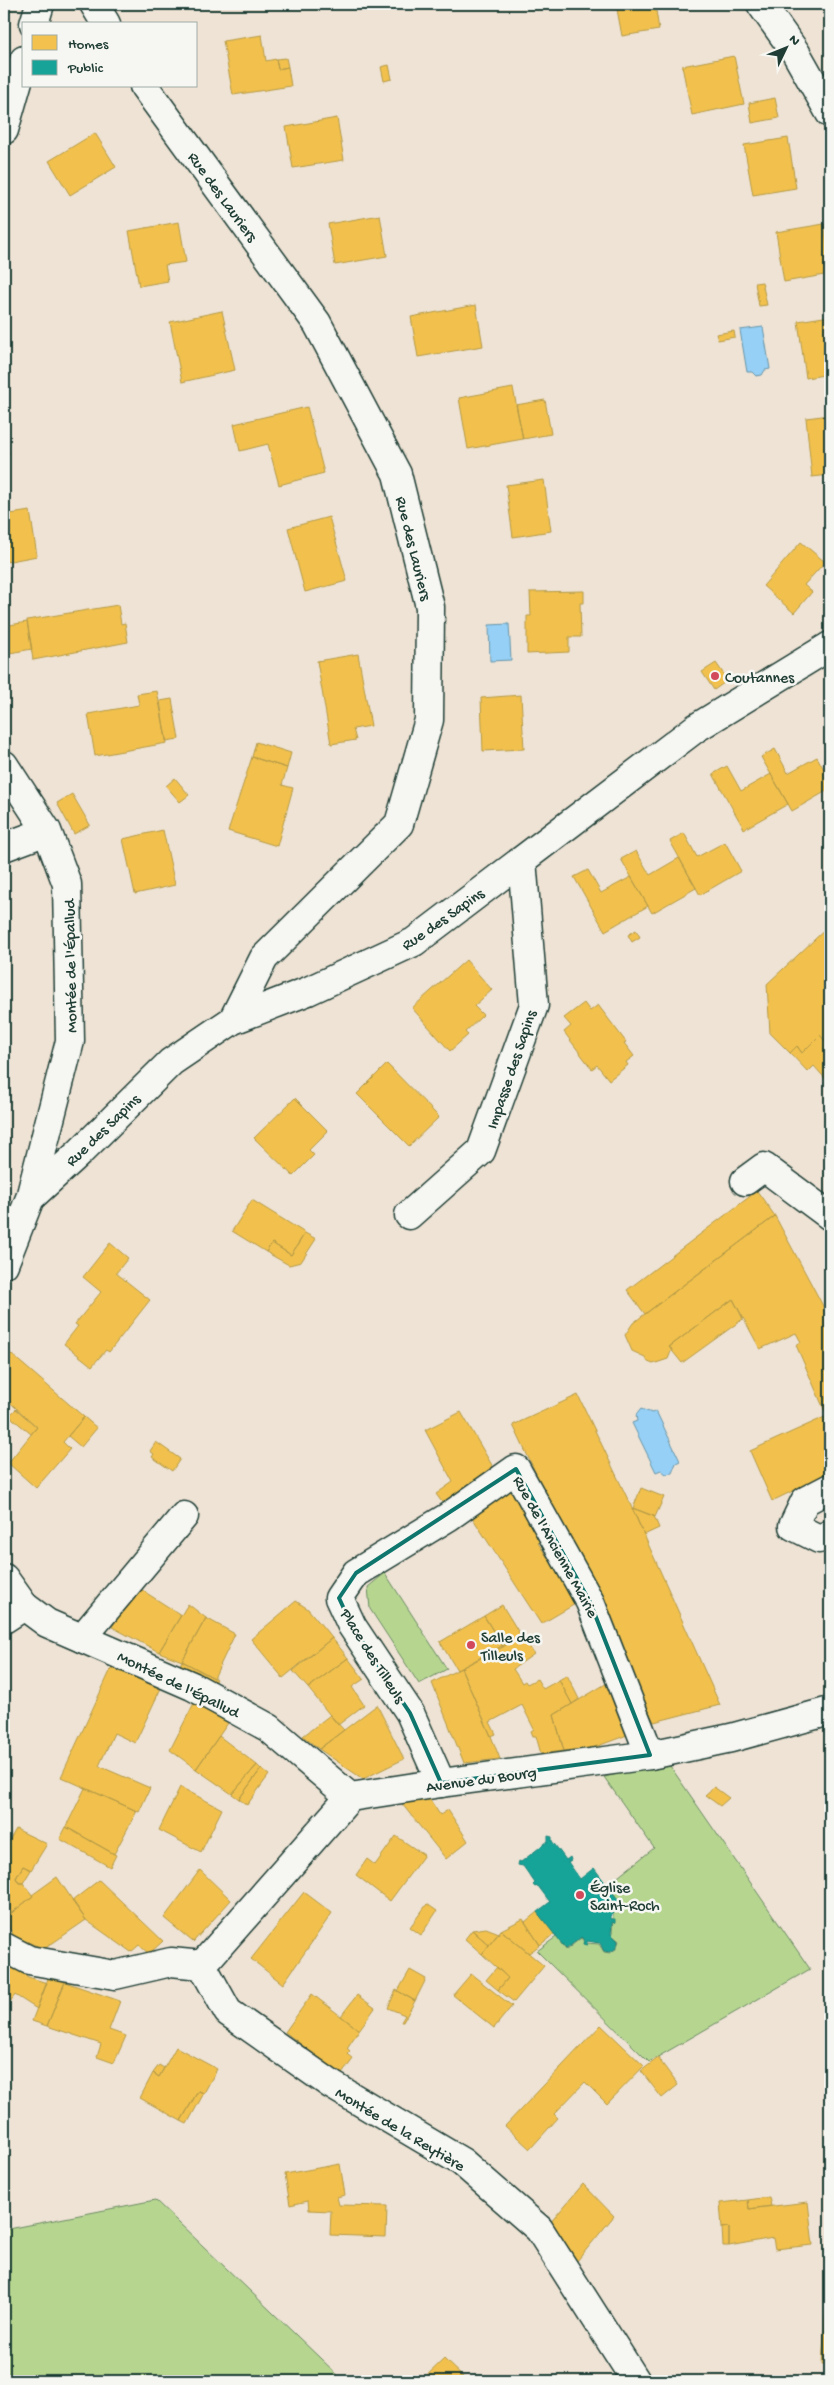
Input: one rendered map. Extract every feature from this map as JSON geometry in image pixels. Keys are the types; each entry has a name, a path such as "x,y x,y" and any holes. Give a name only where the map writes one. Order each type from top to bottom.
{"street":[{"path":"35,22 40,4"},
{"path":"94,4 105,22"},
{"path":"762,4 796,53 830,113"},
{"path":"4,130 22,67"},
{"name":"Rue des Lauriers","path":"145,88 317,323 397,474 430,607 428,720 398,824 264,958 233,1020"},
{"name":"Rue des Sapins","path":"30,1198 79,1153 170,1062 233,1020 308,991 414,942 696,728 830,646"},
{"name":"Montée de l'Épallud","path":"4,765 47,831 67,884 70,1041 30,1198 4,1264"},
{"path":"4,847 47,831"},
{"name":"Impasse des Sapins","path":"409,1215 481,1151 534,1005 522,860"},
{"path":"745,1181 764,1167 830,1216"},
{"name":"Rue de l'Ancienne Mairie","path":"448,1518 516,1469 590,1602 650,1755"},
{"path":"830,1488 805,1501 793,1526 819,1539 830,1534"},
{"path":"82,1638 184,1516"},
{"name":"Place des Tilleuls","path":"441,1783 410,1713 352,1626 340,1598 356,1574 448,1518"},
{"name":"Montée de l'Épallud","path":"4,1578 14,1612 47,1623 192,1686 269,1728 350,1797"},
{"name":"Avenue du Bourg","path":"350,1797 650,1755 730,1738 830,1711"},
{"path":"4,1947 29,1960 115,1975 171,1962 202,1965 350,1797"},
{"name":"Montée de la Reytière","path":"202,1965 228,2012 332,2085 462,2162 539,2228 636,2381"}],"highlighted area":[{"path":"516,1469 590,1602 650,1755 441,1783 410,1713 352,1626 339,1598 356,1573"}],"green space":[{"path":"385,1573 447,1669 419,1684 370,1609 368,1587"},
{"path":"668,1763 810,1969 649,2062 537,1951 556,1937 566,1950 581,1938 585,1943 599,1944 604,1952 610,1953 616,1949 619,1941 612,1935 613,1913 622,1905 608,1885 654,1848 604,1777"},
{"path":"155,2200 344,2381 4,2381 4,2230"}],"water":[{"path":"763,327 770,369 765,370 762,375 756,376 752,372 747,372 740,330"},
{"path":"509,624 511,660 490,661 489,625"},
{"path":"641,1409 652,1413 656,1411 680,1461 676,1463 672,1473 666,1474 661,1470 656,1472 632,1423 637,1421 636,1415"}],"building: Homes":[{"path":"616,4 655,4 659,30 622,36"},
{"path":"262,35 266,61 276,59 278,69 288,67 291,86 233,95 223,41"},
{"path":"734,56 744,104 692,115 682,66"},
{"path":"286,58 288,67 278,69 276,59"},
{"path":"389,65 392,79 384,81 381,67"},
{"path":"775,98 779,118 752,123 749,103"},
{"path":"337,118 344,160 293,168 286,127"},
{"path":"95,133 116,167 70,195 49,161"},
{"path":"788,138 796,188 753,195 744,145"},
{"path":"380,215 387,256 335,265 328,224"},
{"path":"179,222 186,262 165,265 168,281 139,286 129,231"},
{"path":"824,224 830,259 830,274 784,282 776,232"},
{"path":"762,282 767,305 759,306 755,283"},
{"path":"476,305 483,346 418,357 411,317"},
{"path":"222,311 235,370 182,382 170,322"},
{"path":"830,316 830,374 806,378 798,321"},
{"path":"734,331 735,337 718,340 716,334"},
{"path":"513,388 523,439 468,449 459,398"},
{"path":"545,400 551,434 523,439 516,405"},
{"path":"307,407 324,473 279,485 268,444 240,451 234,424"},
{"path":"830,415 830,475 812,477 806,418"},
{"path":"4,416 9,454 4,454"},
{"path":"544,480 551,531 513,537 506,485"},
{"path":"30,511 37,556 5,562 4,515"},
{"path":"329,517 347,581 305,592 288,528"},
{"path":"801,542 825,562 804,585 812,592 794,613 763,586"},
{"path":"584,591 584,603 580,603 581,637 569,637 569,652 527,654 527,616 531,616 530,592"},
{"path":"118,605 121,624 125,623 128,642 33,660 27,620"},
{"path":"27,622 32,649 4,654 4,626"},
{"path":"358,654 371,726 353,729 356,740 331,744 317,661"},
{"name":"Coutannes","path":"716,663 728,680 714,690 702,672"},
{"path":"157,691 167,743 95,756 88,714 139,705 137,694"},
{"path":"521,695 524,749 483,751 481,698"},
{"path":"172,699 179,739 166,741 160,701"},
{"path":"256,742 291,753 287,768 252,757"},
{"path":"775,749 788,773 817,757 830,780 830,789 792,811 761,757"},
{"path":"252,757 287,768 282,785 293,788 277,846 228,831"},
{"path":"727,766 741,791 771,774 788,804 744,829 713,774"},
{"path":"175,778 189,795 180,802 166,786"},
{"path":"72,794 90,825 74,834 57,803"},
{"path":"163,830 175,885 135,894 123,839"},
{"path":"684,833 697,857 725,842 741,871 700,895 670,841"},
{"path":"636,851 650,875 679,858 696,888 652,913 621,859"},
{"path":"588,870 601,893 631,877 648,906 605,931 574,877"},
{"path":"830,925 830,1046 820,1035 802,1053 797,1046 790,1053 770,1033 767,984"},
{"path":"636,930 640,937 632,942 628,935"},
{"path":"466,960 492,990 474,1006 483,1015 465,1032 468,1035 450,1051 412,1008"},
{"path":"584,1003 590,1011 598,1005 626,1042 624,1043 634,1056 626,1062 628,1065 609,1080 597,1065 592,1069 564,1032 571,1026 564,1018"},
{"path":"820,1035 830,1046 830,1084 814,1066 808,1072 790,1053 797,1046 802,1053"},
{"path":"387,1064 439,1117 409,1146 357,1094"},
{"path":"295,1098 328,1131 309,1150 314,1155 293,1176 254,1138"},
{"path":"757,1191 775,1216 645,1314 627,1290"},
{"path":"252,1200 305,1233 291,1255 272,1243 266,1252 232,1231"},
{"path":"775,1216 830,1319 830,1473 772,1501 750,1451 827,1416 796,1345 801,1342 796,1333 760,1349 733,1299 669,1347 672,1349 668,1359 653,1364 648,1362 645,1357 632,1351 625,1335 633,1323"},
{"path":"305,1233 316,1239 301,1262 289,1265 266,1252 272,1243 291,1255"},
{"path":"110,1243 128,1258 116,1273 150,1300 109,1352 106,1350 92,1366 64,1344 78,1326 75,1324 101,1292 83,1277"},
{"path":"733,1299 743,1319 682,1363 669,1347"},
{"path":"4,1348 84,1417 63,1442 70,1449 36,1488 8,1463 37,1427 4,1397"},
{"path":"578,1395 632,1508 720,1705 654,1722 513,1425"},
{"path":"16,1409 37,1427 31,1434 10,1415"},
{"path":"461,1412 493,1467 444,1505 436,1494 453,1482 425,1430"},
{"path":"84,1417 97,1428 81,1447 68,1436"},
{"path":"156,1442 180,1459 172,1471 152,1457 154,1454 150,1451"},
{"path":"641,1488 664,1497 655,1517 633,1508"},
{"path":"504,1489 511,1490 543,1538 538,1543 577,1603 541,1624 470,1514"},
{"path":"632,1508 654,1516 659,1528 644,1535"},
{"path":"137,1587 181,1615 159,1652 112,1627"},
{"path":"296,1601 308,1609 332,1638 283,1678 251,1639"},
{"path":"188,1604 206,1618 182,1661 159,1652"},
{"path":"502,1605 521,1636 503,1647 484,1616"},
{"name":"Salle des Tilleuls","path":"484,1616 503,1647 457,1670 440,1642"},
{"path":"206,1618 235,1634 214,1678 182,1661"},
{"path":"522,1635 534,1654 513,1669 522,1683 525,1681 527,1684 537,1679 543,1689 559,1680 572,1704 554,1715 564,1751 541,1754 536,1736 533,1736 531,1731 534,1729 522,1705 490,1722 496,1734 491,1736 461,1668"},
{"path":"332,1638 348,1658 308,1688 293,1671"},
{"path":"348,1658 364,1679 352,1687 364,1705 338,1725 308,1688"},
{"path":"182,1661 216,1679 211,1688 177,1671"},
{"path":"112,1667 161,1688 135,1743 114,1733 99,1766 150,1788 139,1812 61,1777"},
{"path":"461,1668 500,1759 464,1763 432,1683"},
{"path":"567,1675 579,1699 572,1704 559,1680"},
{"path":"609,1682 630,1734 595,1747 564,1751 554,1715"},
{"path":"194,1703 228,1723 196,1769 170,1750"},
{"path":"377,1705 404,1759 363,1779 319,1749"},
{"path":"330,1715 344,1730 319,1749 303,1736"},
{"path":"219,1736 257,1765 232,1794 196,1769"},
{"path":"257,1765 261,1769 239,1799 232,1794"},
{"path":"261,1769 269,1775 247,1805 239,1799"},
{"path":"180,1787 222,1809 201,1852 159,1830"},
{"path":"714,1787 729,1798 720,1806 705,1795"},
{"path":"85,1788 137,1811 114,1854 66,1827"},
{"path":"427,1795 440,1815 448,1810 468,1841 446,1859 402,1804 417,1796"},
{"path":"66,1827 116,1855 110,1867 60,1839"},
{"path":"16,1829 47,1844 31,1870 23,1866 16,1878 19,1883 23,1883 33,1896 4,1919 4,1845 6,1846"},
{"path":"396,1836 424,1855 390,1901 356,1875 367,1859 375,1865"},
{"path":"23,1866 31,1870 23,1883 19,1883 16,1878"},
{"path":"200,1870 231,1900 193,1942 164,1918"},
{"path":"57,1877 86,1920 44,1949 14,1936 4,1919"},
{"path":"99,1880 163,1941 149,1954 139,1945 131,1952 86,1920 72,1901"},
{"path":"304,1892 332,1913 283,1984 251,1959"},
{"path":"427,1904 437,1911 421,1935 410,1927"},
{"path":"537,1912 554,1934 540,1945 525,1922"},
{"path":"523,1919 540,1945 529,1953 501,1930"},
{"path":"486,1928 499,1933 489,1945 472,1930"},
{"path":"472,1930 489,1945 482,1954 465,1939"},
{"path":"501,1930 544,1966 514,2002 498,1990 508,1978 482,1954"},
{"path":"4,1962 28,1977 47,1983 37,2009 15,1995 10,2002 4,1998"},
{"path":"497,1967 508,1978 498,1990 486,1980"},
{"path":"410,1970 426,1979 415,2001 398,1991"},
{"path":"471,1974 512,2006 494,2028 453,1995"},
{"path":"49,1976 65,1982 47,2026 32,2021"},
{"path":"65,1982 120,2001 109,2030 126,2036 114,2063 97,2057 101,2044 47,2026"},
{"path":"396,1990 415,2001 403,2022 401,2022 405,2015 388,2008"},
{"path":"312,1994 359,2030 347,2048 350,2051 347,2054 353,2059 339,2078 329,2072 332,2068 285,2032"},
{"path":"357,1995 375,2008 359,2030 341,2016"},
{"path":"601,2025 644,2066 607,2104 585,2082 554,2114 558,2118 530,2149 505,2126"},
{"path":"176,2047 217,2069 204,2093 198,2091 181,2121 140,2098 153,2073 159,2077"},
{"path":"658,2058 678,2085 662,2098 641,2071"},
{"path":"159,2065 164,2068 159,2077 153,2073"},
{"path":"198,2091 204,2093 187,2124 181,2121"},
{"path":"340,2164 345,2195 337,2197 339,2205 387,2206 386,2237 330,2235 331,2211 309,2210 308,2201 290,2205 285,2174"},
{"path":"583,2184 614,2216 577,2261 550,2223"},
{"path":"769,2197 771,2206 749,2209 748,2200"},
{"path":"748,2200 749,2209 808,2202 813,2245 775,2249 773,2238 729,2246 729,2227 722,2228 720,2203"},
{"path":"729,2227 729,2246 723,2246 722,2228"},
{"path":"826,2304 830,2305 830,2365 822,2365"},
{"path":"444,2359 467,2381 421,2381"}],"building: Public":[{"name":"Église Saint-Roch","path":"548,1836 552,1837 552,1841 566,1860 570,1857 571,1860 568,1862 580,1879 594,1868 622,1905 610,1916 610,1919 615,1919 615,1923 612,1922 611,1934 618,1941 616,1948 610,1952 604,1951 600,1943 587,1941 587,1945 583,1944 584,1940 581,1937 566,1949 537,1912 550,1902 538,1886 535,1887 533,1885 535,1883 523,1866 518,1865 519,1861 521,1862 548,1841"}],"place":[{"name":"Coutannes","path":"715,676"},
{"name":"Salle des Tilleuls","path":"471,1645"},
{"name":"Église Saint-Roch","path":"580,1895"}]}
